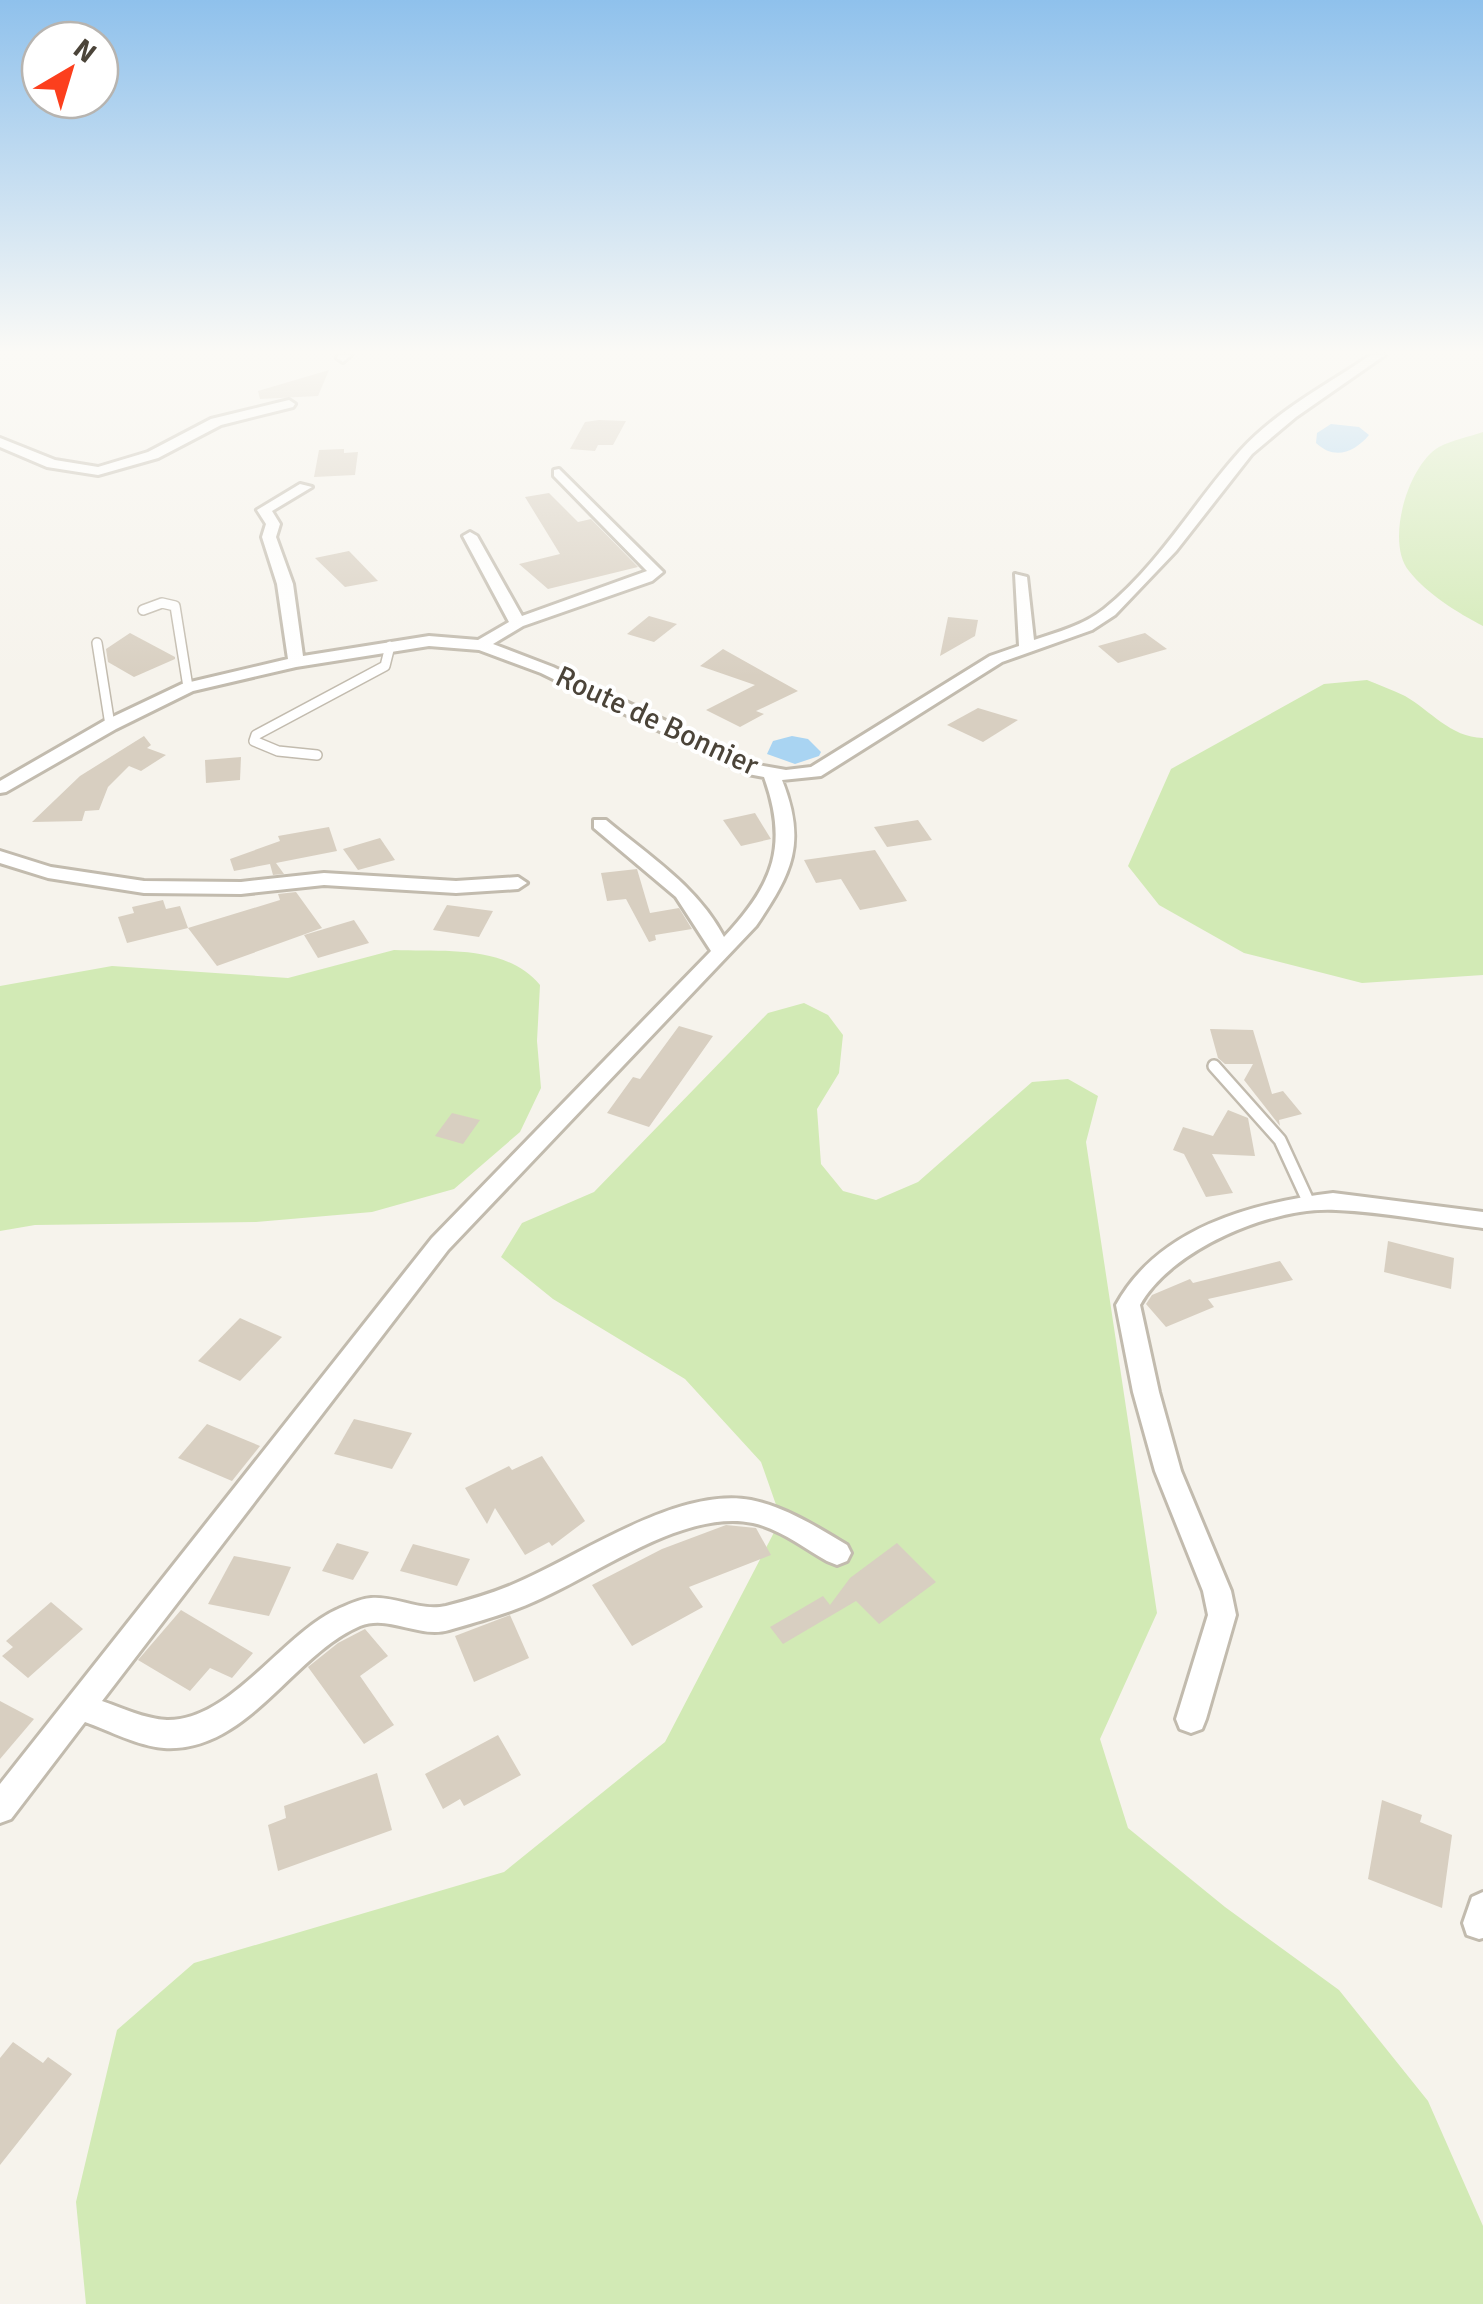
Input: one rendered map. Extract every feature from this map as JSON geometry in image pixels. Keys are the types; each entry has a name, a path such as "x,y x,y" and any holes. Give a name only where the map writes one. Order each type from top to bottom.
{"street":[{"path":"49,463 98,471 127,463"},
{"name":"Route de Bonnier","path":"0,788 110,725 188,687 296,662 441,640 481,646 590,688 742,764 771,773 799,774 828,766 996,659 1086,627 1110,612 1171,548 1239,463"},
{"path":"481,646 518,623 656,572 587,506 559,473"},
{"path":"296,662 285,584 269,537 272,524 264,510 305,487"},
{"path":"470,536 518,623"},
{"path":"1020,577 1027,648"},
{"path":"0,1808 440,1244 758,910 783,865 787,810 771,773"},
{"path":"600,824 683,889 709,924 722,952"},
{"path":"0,857 48,872 144,887 241,888 324,879 434,886 518,884"},
{"path":"1190,1719 1222,1615 1217,1591 1168,1471 1146,1392 1128,1305 1142,1278 1206,1234 1310,1202 1334,1201 1483,1220"},
{"path":"79,1706 167,1735 206,1728 326,1632 361,1612 380,1610 419,1620 438,1620 531,1590 706,1511 743,1510 759,1514 837,1553"}],"lane":[{"path":"144,610 162,603 176,606 188,687"},
{"path":"97,643 110,725"},
{"path":"317,755 278,751 254,741 256,735 296,712 385,666 390,646"},
{"path":"1214,1066 1280,1140 1310,1202"}],"green space":[{"path":"1423,463 1483,463 1483,626 1425,587 1402,558 1399,542 1403,505"},
{"path":"1367,680 1405,696 1461,733 1483,738 1483,975 1362,983 1244,953 1159,905 1128,866 1171,769 1324,684"},
{"path":"394,950 492,956 526,972 540,985 537,1041 541,1088 520,1132 454,1189 372,1212 256,1222 35,1225 0,1231 0,986 112,966 288,978"},
{"path":"804,1003 828,1015 843,1035 839,1073 817,1109 821,1164 843,1191 876,1200 918,1182 1032,1082 1068,1079 1098,1096 1086,1142 1157,1613 1100,1739 1128,1828 1225,1907 1339,1990 1428,2101 1483,2226 1483,2304 86,2304 76,2202 117,2030 194,1963 504,1872 665,1742 781,1519 761,1462 685,1379 553,1299 501,1257 522,1223 594,1192 768,1013"}],"water":[{"path":"792,736 808,739 821,752 819,756 795,764 767,754 773,741"}],"building":[{"path":"317,463 357,463 355,475 314,477"},
{"path":"549,493 578,522 591,519 638,567 548,589 519,564 560,554 525,497"},
{"path":"349,551 378,581 345,587 315,558"},
{"path":"649,616 677,624 654,642 627,634"},
{"path":"948,617 978,620 975,636 940,656"},
{"path":"130,633 175,659 134,677 108,662 106,649"},
{"path":"1145,633 1167,649 1118,663 1098,646"},
{"path":"723,649 798,691 756,711 764,714 740,727 706,710 755,685 700,666"},
{"path":"978,708 1018,720 983,742 947,725"},
{"path":"144,736 151,745 147,748 166,755 141,771 129,766 108,787 99,810 85,811 82,821 32,822 80,776"},
{"path":"241,757 240,780 206,783 205,760"},
{"path":"755,813 771,839 741,846 723,820"},
{"path":"918,820 932,840 887,847 874,827"},
{"path":"329,827 337,851 276,863 284,874 273,875 270,864 234,871 230,859 280,841 278,836"},
{"path":"380,838 395,860 358,870 343,849"},
{"path":"875,850 907,901 860,910 841,879 816,883 804,860"},
{"path":"637,869 650,913 679,908 692,929 655,935 656,940 649,942 626,899 607,901 601,873"},
{"path":"296,892 322,928 217,966 188,928 280,900 278,894"},
{"path":"163,900 166,909 180,906 188,928 127,943 118,917 134,913 132,907"},
{"path":"447,905 493,911 479,937 433,930"},
{"path":"354,920 369,943 318,958 304,935"},
{"path":"679,1026 713,1036 649,1127 607,1113 633,1077 640,1079"},
{"path":"1210,1029 1253,1030 1272,1094 1283,1091 1302,1114 1279,1120 1280,1126 1244,1080 1253,1064 1225,1064 1218,1058"},
{"path":"1228,1110 1248,1118 1255,1156 1212,1154 1233,1193 1206,1197 1184,1154 1173,1150 1183,1127 1213,1136"},
{"path":"452,1113 480,1120 463,1144 435,1136"},
{"path":"1388,1241 1454,1258 1451,1289 1384,1272"},
{"path":"1280,1261 1293,1280 1208,1299 1214,1307 1166,1327 1146,1304 1152,1295 1190,1279 1193,1283"},
{"path":"240,1318 282,1337 240,1381 198,1361"},
{"path":"354,1419 412,1433 392,1469 334,1454"},
{"path":"207,1424 260,1446 232,1481 178,1458"},
{"path":"542,1456 585,1521 552,1546 549,1542 525,1555 495,1508 487,1524 465,1488 509,1466 512,1470"},
{"path":"726,1525 756,1528 771,1555 689,1587 703,1607 632,1646 592,1585 662,1549"},
{"path":"337,1543 369,1552 353,1580 322,1571"},
{"path":"897,1543 936,1582 879,1624 856,1601 783,1644 770,1627 823,1596 830,1605 850,1578"},
{"path":"413,1544 470,1559 457,1586 400,1571"},
{"path":"234,1556 291,1567 269,1616 208,1604"},
{"path":"51,1602 83,1629 28,1678 2,1656 13,1647 6,1641"},
{"path":"181,1610 253,1653 232,1678 210,1668 190,1691 138,1660"},
{"path":"510,1615 529,1658 474,1682 455,1636"},
{"path":"365,1629 388,1656 360,1676 394,1725 364,1744 308,1667 338,1643"},
{"path":"0,1701 34,1719 0,1759"},
{"path":"498,1735 521,1775 464,1806 460,1799 443,1809 425,1774"},
{"path":"377,1773 392,1830 278,1871 268,1825 286,1818 284,1806"},
{"path":"1382,1800 1422,1815 1420,1822 1452,1835 1442,1908 1368,1879"},
{"path":"13,2042 43,2063 48,2057 72,2074 0,2165 0,2058"}]}
